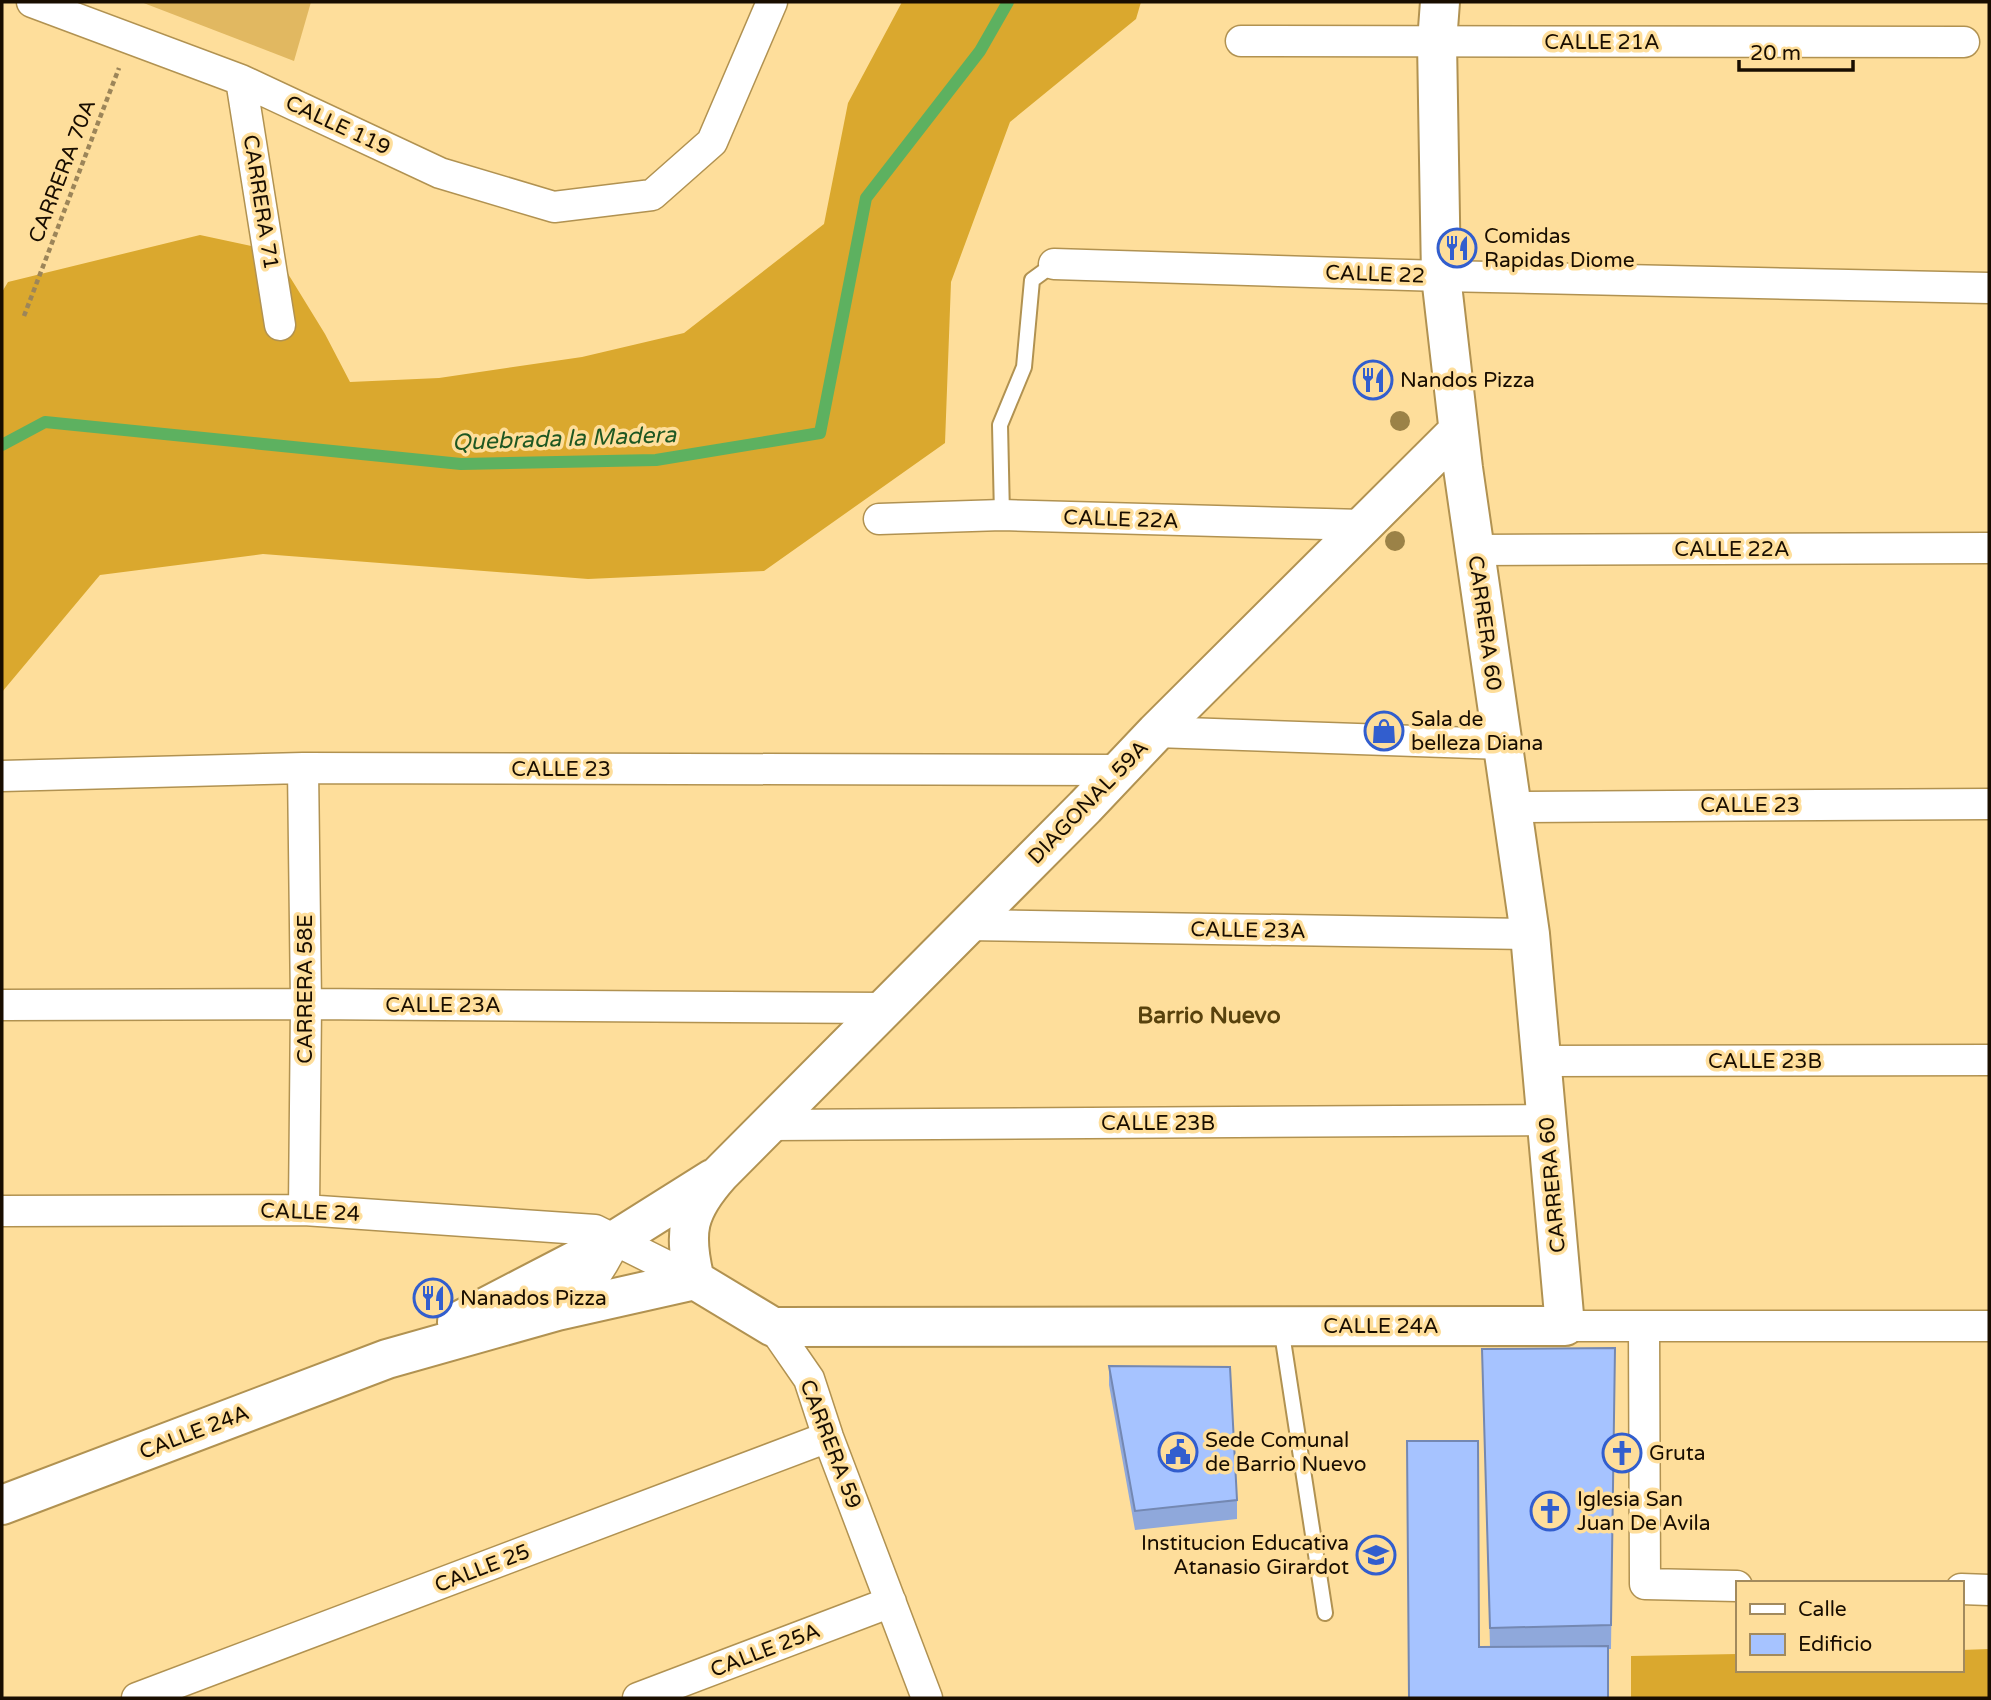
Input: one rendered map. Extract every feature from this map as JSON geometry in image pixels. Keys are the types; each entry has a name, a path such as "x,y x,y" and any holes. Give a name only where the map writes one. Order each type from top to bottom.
{"main road":[{"name":"CARRERA 60","path":"1440,2 1437,42 1441,276 1458,431 1530,933 1564,1326"},
{"name":"DIAGONAL 59A","path":"695,1280 688,1251 690,1223 701,1196 720,1174 1156,732 1458,431"},
{"name":"DIAGONAL 59A","path":"615,1240 720,1174"},
{"name":"CALLE 24A","path":"387,1359 615,1240"},
{"name":"CALLE 24A","path":"2,1505 387,1359 557,1311 695,1280"},
{"name":"CARRERA 59","path":"695,1280 773,1327"},
{"name":"CALLE 24A","path":"773,1327 1564,1326"}],"street":[{"name":"CALLE 119","path":"32,2 241,80 440,173 554,207 652,195 712,142 772,2"},
{"name":"CALLE 21A","path":"1241,41 1964,42"},
{"name":"CARRERA 71","path":"241,80 280,325"},
{"name":"CALLE 22","path":"1054,264 1989,288"},
{"name":"CALLE 22A","path":"879,519 1002,515 1362,525"},
{"name":"CALLE 22A","path":"1475,550 1989,548"},
{"path":"1156,732 1503,744"},
{"name":"CALLE 23","path":"2,776 303,768 1120,769"},
{"name":"CARRERA 58E","path":"303,768 306,1004 303,1210"},
{"name":"CALLE 23","path":"1511,807 1989,804"},
{"name":"CALLE 23A","path":"966,925 1530,933"},
{"name":"CALLE 23A","path":"2,1006 306,1004 884,1008"},
{"name":"CALLE 23B","path":"1540,1062 1989,1060"},
{"name":"CALLE 23B","path":"770,1125 1546,1120"},
{"name":"CALLE 24","path":"2,1211 303,1210 595,1230 615,1240"},
{"path":"557,1311 586,1288 598,1274 615,1240"},
{"name":"CARRERA 59","path":"615,1240 695,1280"},
{"name":"CALLE 24A","path":"1564,1326 1989,1326"},
{"name":"CARRERA 59","path":"773,1327 809,1379 828,1437 927,1698"},
{"path":"1644,1327 1645,1584 1736,1586"},
{"name":"CALLE 25","path":"136,1698 828,1437"},
{"path":"1963,1589 1989,1590"},
{"name":"CALLE 25A","path":"638,1698 891,1602"}],"lane":[{"path":"1002,515 1000,425 1024,367 1032,279 1054,264"},
{"path":"1281,1326 1325,1613"}],"path":[{"name":"CARRERA 70A","path":"24,316 130,38"}],"shaded area":[{"path":"141,2 311,2 294,61"},
{"path":"902,2 1141,2 1136,19 1010,122 951,282 945,443 764,571 588,579 263,554 100,575 2,692 2,292 8,282 200,235 274,251 325,334 350,382 439,378 582,357 684,333 824,224 848,103"},
{"path":"1989,1649 1989,1698 1631,1698 1631,1656 1736,1654 1736,1672 1963,1672 1963,1650"}],"building":[{"name":"Iglesia San Juan De Avila","path":"1615,1348 1611,1625 1490,1628 1482,1349"},
{"name":"Sede Comunal de Barrio Nuevo","path":"1109,1366 1230,1367 1237,1500 1135,1511"},
{"path":"1407,1441 1478,1441 1479,1647 1608,1646 1608,1698 1409,1698"}],"waterway":[{"name":"Quebrada la Madera","path":"2,445 45,422 461,464 656,460 820,433 866,198 980,51 1008,2"}],"place":[{"name":"Comidas Rapidas Diome","path":"1457,248"},
{"name":"Nandos Pizza","path":"1373,380"},
{"name":"Sala de belleza Diana","path":"1384,731"},
{"name":"Nanados Pizza","path":"433,1298"},
{"name":"Sede Comunal de Barrio Nuevo","path":"1178,1452"},
{"name":"Gruta","path":"1622,1453"},
{"name":"Iglesia San Juan De Avila","path":"1550,1511"},
{"name":"Institucion Educativa Atanasio Girardot","path":"1376,1555"}],"district":[{"name":"Barrio Nuevo","path":"1209,1015"}]}
